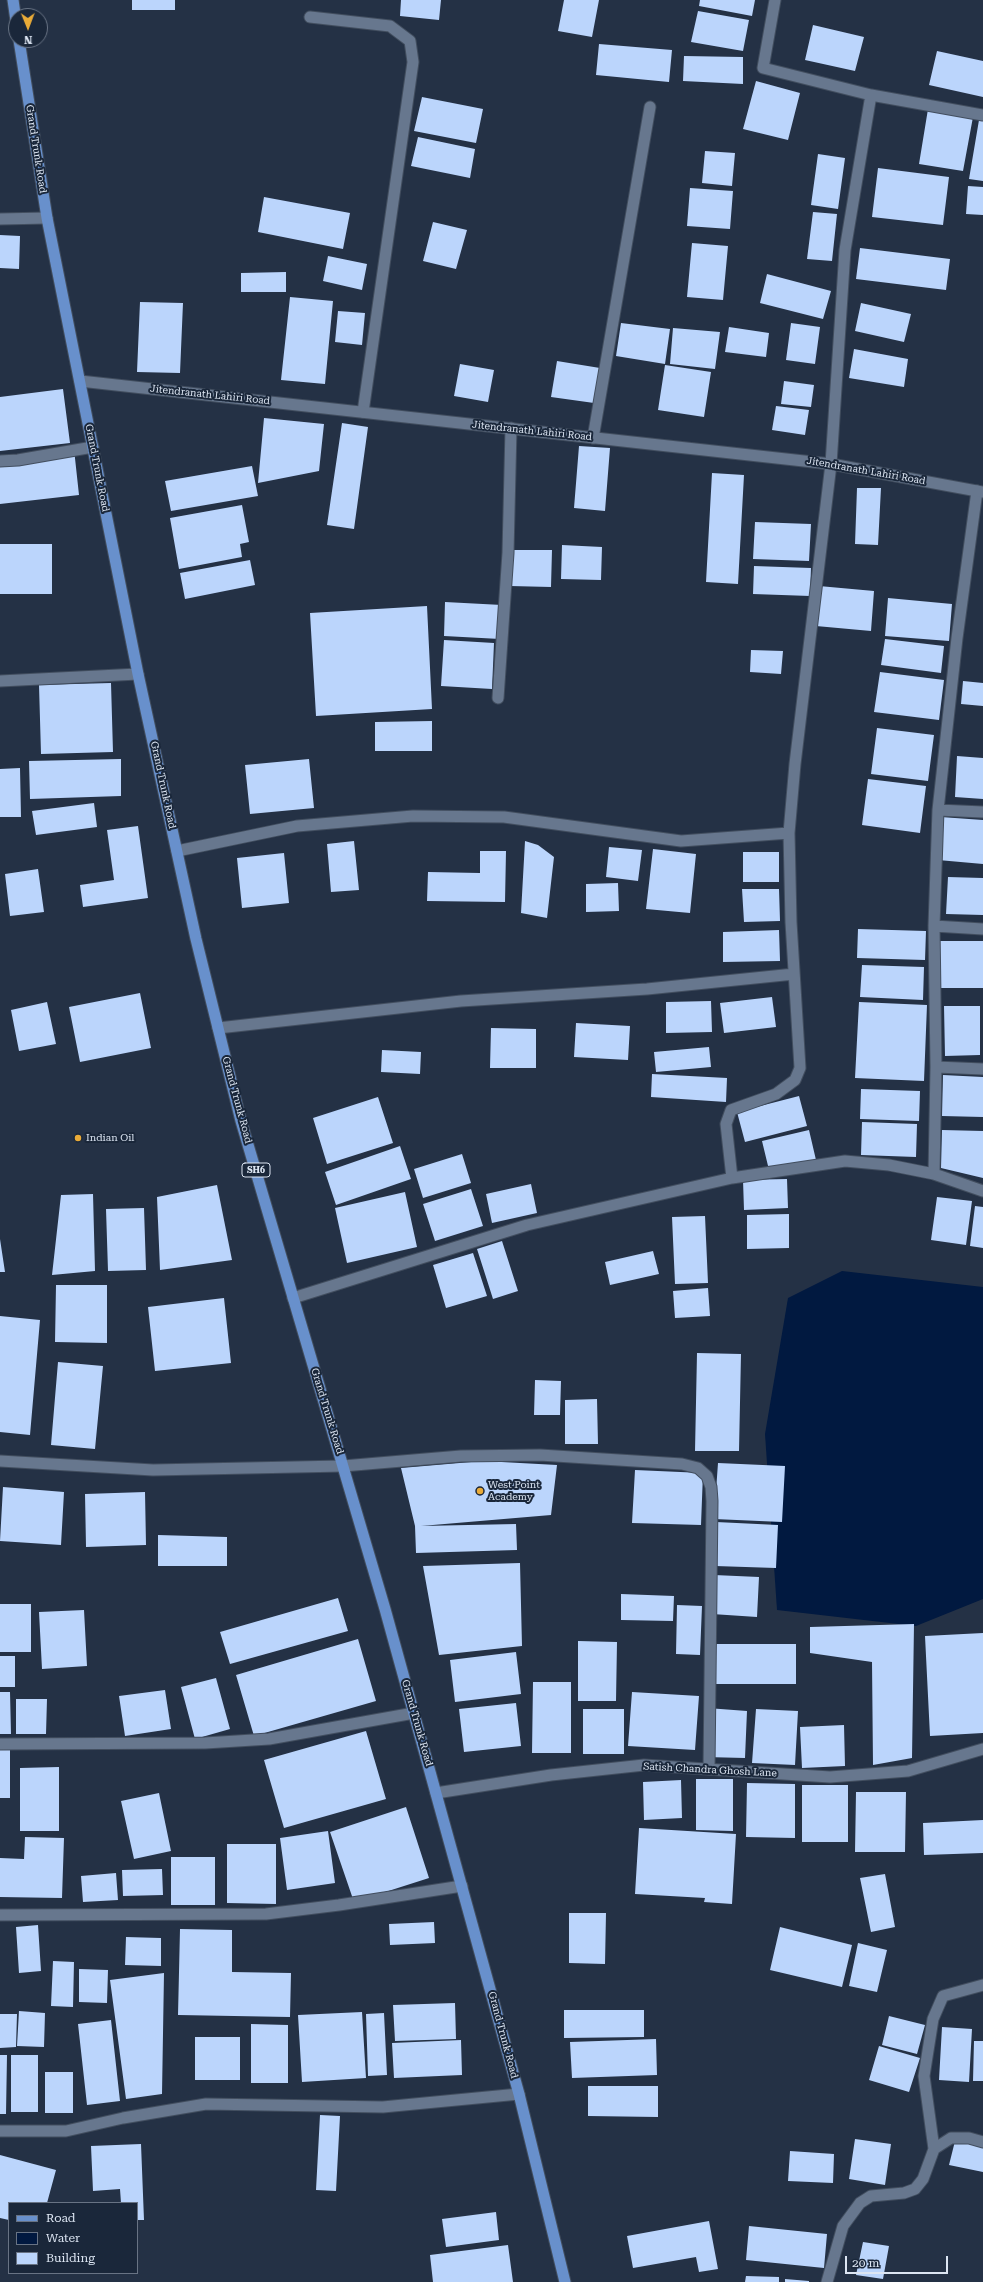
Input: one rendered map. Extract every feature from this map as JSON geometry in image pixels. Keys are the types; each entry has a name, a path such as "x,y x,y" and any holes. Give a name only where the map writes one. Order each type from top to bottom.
{"main road":[{"name":"Grand Trunk Road","path":"20,48 47,218 138,674 218,1028 241,1121 343,1466 462,1886 519,2094 565,2282"}],"street":[{"path":"776,0 763,68 871,95 983,115"},
{"path":"310,17 390,26 410,41 413,62 364,412"},
{"path":"732,1178 726,1124 730,1110 776,1094 795,1080 800,1068 790,922 789,833 795,764 831,464 845,250 871,95"},
{"path":"593,438 650,107"},
{"path":"0,219 47,218"},
{"name":"Jitendranath Lahiri Road","path":"80,381 831,464 980,491"},
{"path":"498,698 508,553 511,428"},
{"path":"0,461 18,460 93,447"},
{"path":"934,1174 936,1067 934,926 938,810 957,638 980,491"},
{"path":"0,681 138,674"},
{"path":"938,810 983,812"},
{"path":"177,851 297,826 413,816 504,817 681,841 789,833"},
{"path":"934,926 983,929"},
{"path":"218,1028 461,1001 647,989 794,974"},
{"path":"936,1067 983,1069"},
{"path":"293,1298 527,1225 732,1178 845,1161 889,1165 934,1174 983,1191"},
{"path":"0,1462 153,1470 343,1466 461,1456 540,1455 682,1464 698,1468 707,1476 711,1487 712,1501 709,1769"},
{"path":"0,1744 205,1743 268,1739 414,1713"},
{"name":"Satish Chandra Ghosh Lane","path":"436,1793 551,1775 644,1765 830,1777 908,1771 983,1749"},
{"path":"0,1915 266,1914 339,1905 462,1886"},
{"path":"827,2282 843,2226 860,2203 871,2196 904,2193 916,2189 923,2179 934,2149 924,2076 933,2019 943,1996 983,1985"},
{"path":"0,2131 66,2131 123,2118 206,2104 382,2107 519,2094"},
{"path":"934,2149 952,2138 969,2138 983,2142"}],"water":[{"path":"842,1271 983,1287 983,1599 916,1626 777,1610 765,1434 788,1298"}],"building":[{"path":"132,0 175,0 175,10 132,10"},
{"path":"401,0 441,0 439,20 400,16"},
{"path":"564,0 599,0 592,37 558,31"},
{"path":"700,0 755,0 752,16 699,6"},
{"path":"698,11 749,20 743,51 691,42"},
{"path":"813,25 864,37 855,71 805,60"},
{"path":"599,44 672,50 669,82 596,75"},
{"path":"937,51 983,61 983,97 929,85"},
{"path":"684,56 743,57 743,84 683,81"},
{"path":"756,81 800,93 788,140 743,129"},
{"path":"422,97 483,109 476,143 414,131"},
{"path":"928,109 973,117 963,171 919,164"},
{"path":"979,120 983,121 983,181 969,179"},
{"path":"418,137 475,149 470,178 411,166"},
{"path":"705,151 735,153 732,186 702,183"},
{"path":"818,154 845,158 838,209 811,205"},
{"path":"878,168 949,177 943,225 872,217"},
{"path":"968,186 983,187 983,215 966,214"},
{"path":"690,188 733,191 730,229 687,226"},
{"path":"264,197 350,213 343,249 258,232"},
{"path":"813,212 837,214 832,261 807,259"},
{"path":"433,222 467,230 456,269 423,261"},
{"path":"0,235 20,236 19,269 0,268"},
{"path":"692,243 728,246 723,300 687,297"},
{"path":"860,248 950,259 946,290 856,279"},
{"path":"328,256 367,264 362,290 323,281"},
{"path":"286,272 286,292 241,292 241,273"},
{"path":"767,274 831,291 823,319 760,303"},
{"path":"290,297 333,301 325,384 281,380"},
{"path":"140,302 183,303 180,373 137,372"},
{"path":"861,303 911,314 904,342 855,331"},
{"path":"338,311 365,313 362,345 335,342"},
{"path":"621,323 670,329 665,364 616,356"},
{"path":"791,323 820,327 815,364 786,360"},
{"path":"729,327 769,333 766,357 725,352"},
{"path":"673,328 720,332 715,369 670,364"},
{"path":"854,349 908,359 904,387 849,378"},
{"path":"557,361 600,368 594,403 551,397"},
{"path":"460,364 494,370 488,402 454,396"},
{"path":"665,365 711,372 704,417 658,410"},
{"path":"784,381 814,385 811,407 781,404"},
{"path":"63,389 70,443 0,451 0,397"},
{"path":"776,406 809,410 805,435 772,430"},
{"path":"264,418 324,424 319,471 258,483"},
{"path":"342,423 368,427 354,529 327,525"},
{"path":"579,446 610,448 605,511 574,508"},
{"path":"74,449 79,495 0,504 0,458"},
{"path":"252,466 258,496 171,511 165,481"},
{"path":"712,473 744,475 738,584 706,582"},
{"path":"857,488 881,488 878,545 855,544"},
{"path":"242,505 249,542 240,544 242,557 179,569 170,518"},
{"path":"755,522 811,524 809,561 753,559"},
{"path":"0,544 52,544 52,594 0,594"},
{"path":"562,545 602,547 601,580 561,579"},
{"path":"511,550 552,550 551,587 510,586"},
{"path":"250,560 255,585 185,599 180,573"},
{"path":"754,566 811,568 810,596 753,594"},
{"path":"819,586 874,591 871,631 816,626"},
{"path":"888,598 952,604 949,641 885,636"},
{"path":"445,602 502,605 500,639 444,636"},
{"path":"427,606 432,709 316,716 310,613"},
{"path":"885,639 944,646 941,673 881,665"},
{"path":"444,640 494,643 492,689 441,686"},
{"path":"751,650 783,651 781,674 750,672"},
{"path":"880,672 944,680 939,720 874,712"},
{"path":"963,681 983,683 983,706 961,704"},
{"path":"111,683 113,752 41,754 39,685"},
{"path":"432,721 432,751 375,751 375,722"},
{"path":"877,728 934,735 928,781 871,774"},
{"path":"957,756 983,758 983,799 955,797"},
{"path":"121,759 121,796 30,799 29,761"},
{"path":"309,759 314,808 250,814 245,765"},
{"path":"20,768 21,817 0,817 0,769"},
{"path":"868,779 926,786 920,833 862,825"},
{"path":"94,803 97,827 36,835 32,811"},
{"path":"941,817 983,820 983,864 938,860"},
{"path":"138,826 148,898 83,907 80,885 114,880 107,830"},
{"path":"354,841 359,890 331,892 327,844"},
{"path":"525,841 538,845 554,857 547,918 521,913"},
{"path":"609,847 642,850 638,881 606,877"},
{"path":"653,849 696,854 690,913 646,909"},
{"path":"480,851 506,851 505,902 427,901 428,872 480,873"},
{"path":"743,852 779,852 779,882 743,882"},
{"path":"284,853 289,903 242,908 237,858"},
{"path":"38,869 44,912 10,916 5,874"},
{"path":"948,877 983,878 983,915 946,914"},
{"path":"618,883 619,911 586,912 586,884"},
{"path":"742,889 779,889 780,921 744,922"},
{"path":"858,929 926,931 925,960 857,958"},
{"path":"779,930 780,961 723,962 723,932"},
{"path":"939,941 983,941 983,988 939,988"},
{"path":"862,965 924,967 923,1000 860,997"},
{"path":"140,993 151,1048 80,1062 69,1007"},
{"path":"772,997 776,1027 724,1033 720,1003"},
{"path":"711,1001 712,1032 666,1033 666,1002"},
{"path":"47,1002 56,1044 19,1051 11,1010"},
{"path":"859,1002 927,1005 924,1081 855,1078"},
{"path":"944,1006 980,1006 980,1055 945,1056"},
{"path":"576,1023 630,1026 628,1060 574,1057"},
{"path":"491,1028 536,1029 536,1068 490,1068"},
{"path":"709,1047 711,1067 656,1072 654,1052"},
{"path":"382,1050 421,1052 420,1074 381,1072"},
{"path":"652,1074 727,1078 726,1102 651,1097"},
{"path":"943,1075 983,1077 983,1117 942,1116"},
{"path":"861,1089 920,1091 919,1121 860,1119"},
{"path":"799,1096 807,1126 745,1142 737,1112"},
{"path":"378,1097 393,1143 327,1164 313,1118"},
{"path":"862,1122 917,1124 916,1157 861,1155"},
{"path":"809,1130 816,1160 769,1170 762,1141"},
{"path":"942,1130 983,1131 983,1178 941,1168"},
{"path":"400,1146 411,1179 336,1205 325,1172"},
{"path":"462,1154 471,1183 423,1198 414,1169"},
{"path":"787,1179 788,1208 744,1210 743,1180"},
{"path":"531,1184 537,1213 492,1223 486,1194"},
{"path":"217,1185 232,1260 160,1270 157,1197"},
{"path":"471,1189 483,1226 435,1241 423,1204"},
{"path":"405,1192 417,1247 347,1263 335,1208"},
{"path":"93,1194 95,1271 52,1275 61,1195"},
{"path":"937,1197 972,1201 966,1245 931,1240"},
{"path":"975,1206 983,1207 983,1248 970,1246"},
{"path":"144,1208 146,1270 108,1271 106,1209"},
{"path":"789,1214 789,1248 747,1249 747,1215"},
{"path":"705,1216 708,1283 675,1284 672,1217"},
{"path":"0,1239 5,1272 0,1272"},
{"path":"502,1241 518,1291 493,1299 477,1249"},
{"path":"653,1251 659,1274 610,1285 605,1262"},
{"path":"473,1253 487,1296 446,1308 433,1265"},
{"path":"56,1285 107,1285 107,1343 55,1342"},
{"path":"708,1288 710,1316 675,1318 673,1291"},
{"path":"224,1298 231,1363 155,1371 148,1307"},
{"path":"0,1316 40,1320 30,1435 0,1432"},
{"path":"697,1353 741,1354 739,1451 695,1451"},
{"path":"58,1362 103,1366 95,1449 51,1445"},
{"path":"535,1380 561,1381 560,1415 534,1415"},
{"path":"597,1399 598,1444 565,1444 565,1400"},
{"name":"West Point Academy","path":"483,1461 557,1465 551,1515 421,1526 516,1524 517,1550 416,1553 415,1526 401,1468"},
{"path":"718,1463 785,1466 782,1522 714,1519"},
{"path":"635,1470 703,1473 701,1525 632,1523"},
{"path":"3,1487 64,1492 61,1545 0,1541"},
{"path":"145,1492 146,1545 86,1547 85,1494"},
{"path":"716,1522 778,1525 776,1568 715,1566"},
{"path":"158,1535 227,1537 227,1566 158,1566"},
{"path":"520,1563 522,1646 439,1655 423,1566"},
{"path":"714,1575 759,1577 757,1617 712,1614"},
{"path":"621,1594 674,1596 673,1621 621,1620"},
{"path":"338,1598 348,1631 230,1664 220,1632"},
{"path":"0,1604 31,1604 31,1652 0,1652"},
{"path":"677,1605 702,1606 700,1655 676,1654"},
{"path":"84,1610 87,1666 42,1669 39,1612"},
{"path":"914,1624 912,1758 873,1765 872,1662 810,1653 810,1627"},
{"path":"983,1633 983,1733 930,1736 925,1636"},
{"path":"358,1639 376,1701 254,1736 236,1675"},
{"path":"578,1641 617,1642 616,1701 578,1701"},
{"path":"711,1644 796,1644 796,1684 711,1684"},
{"path":"516,1652 521,1694 455,1702 450,1660"},
{"path":"0,1656 15,1656 15,1687 0,1687"},
{"path":"216,1678 230,1729 195,1739 181,1687"},
{"path":"533,1682 571,1682 571,1753 532,1753"},
{"path":"165,1690 171,1729 125,1736 119,1696"},
{"path":"0,1692 10,1692 11,1734 0,1734"},
{"path":"632,1692 699,1696 695,1750 628,1746"},
{"path":"16,1699 47,1699 46,1734 16,1734"},
{"path":"516,1703 521,1746 464,1752 459,1709"},
{"path":"707,1708 747,1711 745,1758 705,1757"},
{"path":"583,1709 624,1709 624,1754 583,1754"},
{"path":"756,1709 798,1711 795,1765 752,1763"},
{"path":"844,1725 845,1766 802,1768 800,1727"},
{"path":"366,1731 386,1799 284,1828 264,1760"},
{"path":"0,1748 10,1748 10,1798 0,1798"},
{"path":"59,1767 59,1831 20,1831 20,1768"},
{"path":"696,1779 733,1779 733,1831 696,1830"},
{"path":"681,1780 682,1818 644,1820 643,1782"},
{"path":"747,1783 795,1784 795,1838 746,1837"},
{"path":"802,1785 848,1785 848,1842 802,1842"},
{"path":"856,1792 906,1792 905,1852 855,1852"},
{"path":"159,1793 171,1851 134,1859 121,1801"},
{"path":"406,1807 429,1878 354,1902 330,1832"},
{"path":"983,1820 983,1853 924,1855 923,1823"},
{"path":"639,1828 736,1834 732,1904 704,1902 705,1898 635,1894"},
{"path":"328,1831 335,1883 287,1890 280,1838"},
{"path":"25,1837 64,1838 62,1898 0,1897 0,1858 24,1859"},
{"path":"227,1844 276,1844 276,1904 227,1903"},
{"path":"171,1857 215,1857 215,1905 171,1905"},
{"path":"162,1869 163,1895 123,1896 122,1870"},
{"path":"116,1873 118,1900 83,1902 81,1876"},
{"path":"885,1874 895,1927 871,1932 860,1878"},
{"path":"569,1913 606,1913 605,1964 569,1963"},
{"path":"434,1922 435,1943 390,1945 389,1924"},
{"path":"38,1925 41,1971 19,1973 16,1927"},
{"path":"780,1927 852,1945 842,1987 770,1970"},
{"path":"180,1929 232,1930 232,1972 291,1973 290,2017 178,2015"},
{"path":"126,1937 161,1938 161,1966 125,1965"},
{"path":"858,1943 887,1950 877,1992 849,1986"},
{"path":"53,1961 74,1962 73,2007 51,2006"},
{"path":"79,1969 108,1970 107,2003 79,2002"},
{"path":"164,1973 162,2094 126,2099 110,1980"},
{"path":"455,2003 456,2039 395,2041 393,2005"},
{"path":"564,2010 644,2010 644,2037 564,2038"},
{"path":"19,2011 45,2013 44,2047 17,2046"},
{"path":"362,2012 366,2078 302,2082 298,2015"},
{"path":"384,2013 387,2075 368,2076 366,2014"},
{"path":"0,2014 17,2014 16,2047 0,2048"},
{"path":"889,2016 925,2025 917,2054 882,2045"},
{"path":"111,2020 120,2101 87,2105 78,2024"},
{"path":"251,2024 288,2025 288,2083 251,2083"},
{"path":"942,2027 972,2029 969,2082 939,2080"},
{"path":"195,2037 240,2037 240,2080 195,2080"},
{"path":"656,2039 657,2075 572,2078 570,2042"},
{"path":"461,2040 462,2075 394,2078 392,2043"},
{"path":"974,2041 983,2041 983,2081 973,2081"},
{"path":"879,2046 920,2058 909,2092 869,2080"},
{"path":"0,2055 7,2055 6,2114 0,2114"},
{"path":"11,2055 38,2055 38,2112 11,2112"},
{"path":"45,2072 73,2072 73,2113 45,2113"},
{"path":"588,2086 658,2086 658,2117 588,2116"},
{"path":"320,2115 340,2116 336,2191 316,2190"},
{"path":"855,2139 891,2144 885,2185 849,2179"},
{"path":"955,2141 983,2147 983,2172 949,2165"},
{"path":"141,2144 144,2220 138,2220 138,2202 121,2202 120,2189 93,2191 91,2146"},
{"path":"790,2151 834,2154 833,2183 788,2181"},
{"path":"0,2155 56,2170 47,2202 8,2202 8,2220 0,2218"},
{"path":"496,2212 499,2240 446,2247 442,2219"},
{"path":"709,2221 718,2269 699,2272 696,2257 633,2268 627,2236"},
{"path":"749,2226 827,2234 824,2268 746,2260"},
{"path":"863,2242 889,2246 883,2279 856,2275"},
{"path":"508,2245 513,2282 433,2282 430,2255"},
{"path":"746,2276 779,2277 779,2282 745,2282"},
{"path":"785,2279 809,2281 809,2282 785,2282"}],"place":[{"name":"Indian Oil","path":"78,1138"},
{"name":"West Point Academy","path":"480,1491"}]}
